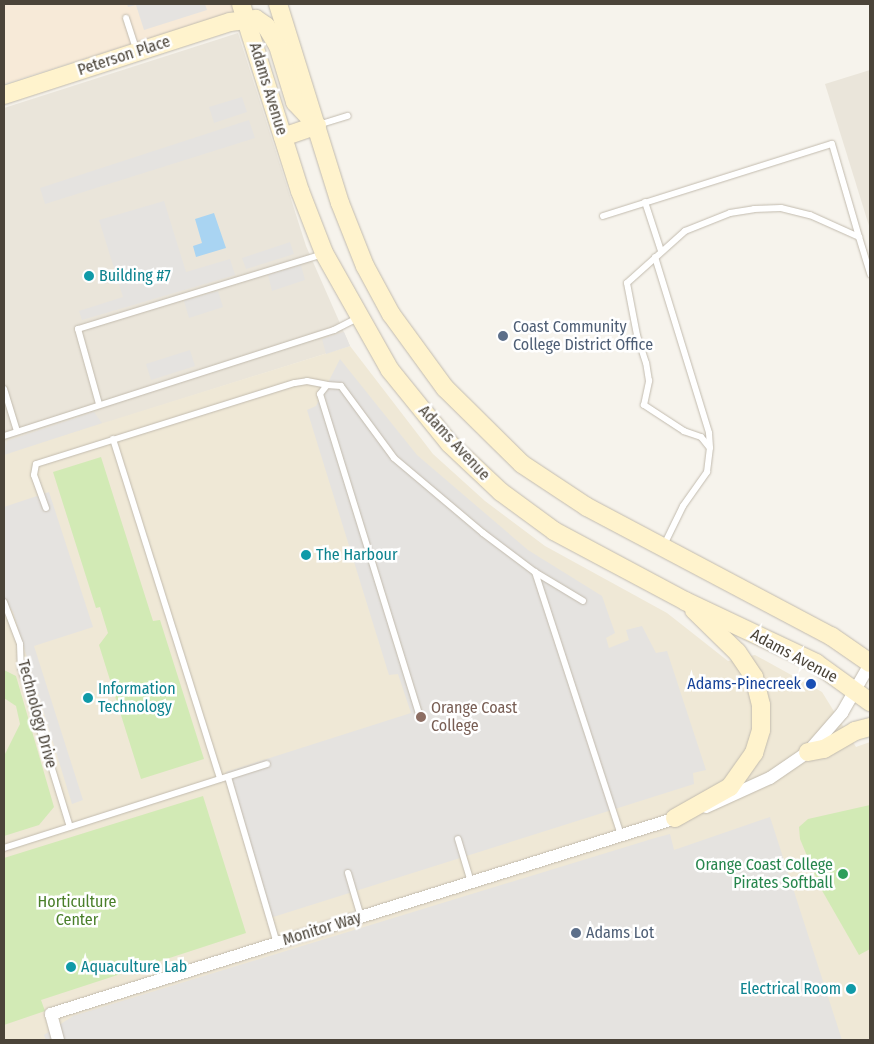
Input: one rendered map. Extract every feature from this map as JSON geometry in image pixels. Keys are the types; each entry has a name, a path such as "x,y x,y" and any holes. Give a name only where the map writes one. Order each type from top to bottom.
{"main road":[{"name":"Adams Avenue","path":"278,4 340,203 365,266 391,314 445,388 522,464 587,507 831,636 870,663"},
{"name":"Adams Avenue","path":"243,11 283,137 324,253 390,370 450,444 501,492 554,531 685,601 816,663 870,702"},
{"path":"243,11 266,26 278,46 295,102 317,126 283,137"},
{"name":"Peterson Place","path":"4,94 137,53 243,11"},
{"path":"363,324 391,314"},
{"path":"676,818 730,787 754,753 761,730 761,706 754,677 737,652 685,601"},
{"path":"808,752 824,749 855,731 870,727"}],"street":[{"name":"Monitor Way","path":"58,1040 50,1014 676,818 770,778 808,752 826,735 870,663"}],"lane":[{"path":"126,18 137,53"},
{"path":"317,126 348,116"},
{"path":"603,216 832,144 870,274"},
{"path":"645,202 661,251"},
{"path":"710,448 701,437 684,431 644,405 649,381 646,363 637,335 627,284 661,251 685,232 707,221 754,208 781,208 810,214 859,237"},
{"path":"99,404 78,330 324,253"},
{"path":"655,257 709,434 710,448 707,472 683,506 662,548"},
{"path":"4,436 334,330 363,324"},
{"path":"46,508 34,475 36,464 295,383 307,381 341,386 394,458 535,572 583,601"},
{"path":"327,385 320,394 420,716"},
{"path":"4,389 17,432"},
{"path":"113,439 220,780"},
{"path":"535,572 621,835"},
{"name":"Technology Drive","path":"4,602 20,644 22,668 70,827"},
{"path":"4,848 267,764"},
{"path":"228,777 277,943"},
{"path":"458,839 471,882"},
{"path":"348,873 361,917"}],"shaded area":[{"path":"4,4 234,4 236,11 4,84"},
{"path":"127,4 205,4 207,10 144,30 136,5 128,7"},
{"path":"238,33 306,246 350,346 4,455 4,108"},
{"path":"870,70 870,229 825,84"},
{"path":"242,97 247,112 214,123 209,107"},
{"path":"249,120 255,138 45,204 40,188"},
{"path":"164,201 186,272 230,259 235,275 82,320 79,311 123,297 99,220"},
{"path":"290,242 294,254 246,269 242,258"},
{"path":"301,265 305,280 272,291 268,275"},
{"path":"218,291 223,307 189,318 184,301"},
{"path":"344,332 350,346 326,354 322,339"},
{"name":"Orange Coast College","path":"350,346 433,454 485,501 545,546 667,613 728,661 755,655 822,692 856,747 870,742 870,1040 4,1040 4,454"},
{"path":"190,350 195,366 151,380 146,364"},
{"path":"340,359 417,455 528,550 602,596 615,633 606,638 609,648 629,640 626,630 642,626 656,653 667,651 706,770 693,773 694,784 270,918 226,772 411,713 398,674 389,675 307,410 316,406"},
{"path":"94,412 102,423 4,455 4,439 7,446 7,441"},
{"path":"49,492 93,627 34,646 83,800 72,804 13,612 4,598 4,507"},
{"name":"Adams Lot","path":"770,817 842,1040 46,1040 44,1035 73,1016 655,838 670,834 674,850"}],"green space":[{"path":"101,457 153,621 160,620 204,759 141,779 99,645 108,633 100,607 96,608 53,472"},
{"path":"4,670 16,676 54,807 39,825 4,836 4,756 20,724 16,706 4,698"},
{"name":"Horticulture Center","path":"203,796 246,933 41,1000 45,1011 4,1025 4,858"},
{"name":"Orange Coast College Pirates Softball","path":"870,805 870,949 859,955 820,887 800,839 799,827 808,819"}],"water":[{"path":"214,213 226,248 196,257 193,246 202,243 195,219"}],"place":[{"name":"Building #7","path":"89,276"},
{"name":"Coast Community College District Office","path":"503,336"},
{"name":"The Harbour","path":"306,555"},
{"name":"Adams-Pinecreek","path":"811,684"},
{"name":"Information Technology","path":"88,698"},
{"name":"Orange Coast College","path":"421,717"},
{"name":"Orange Coast College Pirates Softball","path":"843,874"},
{"name":"Adams Lot","path":"576,933"},
{"name":"Aquaculture Lab","path":"71,967"},
{"name":"Electrical Room","path":"851,989"}]}
